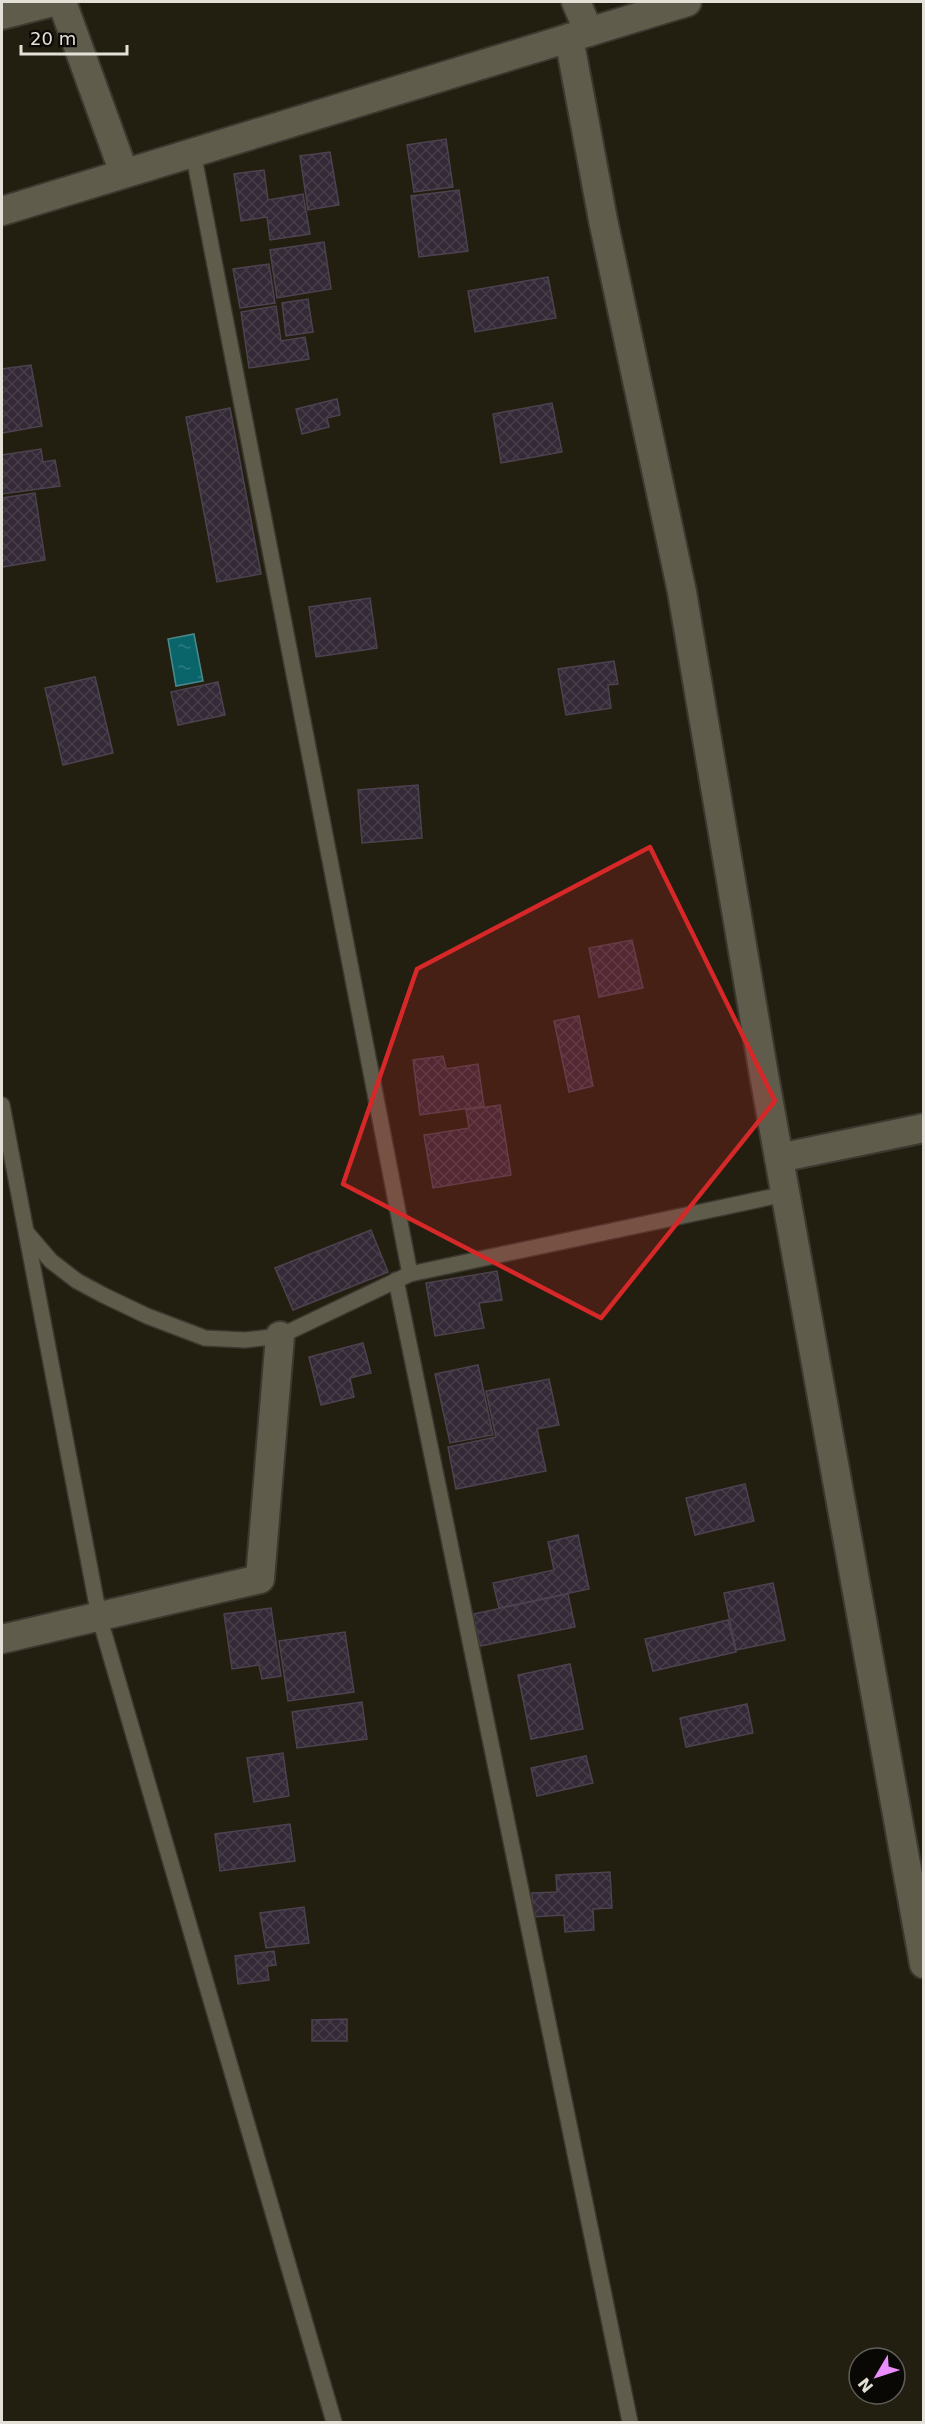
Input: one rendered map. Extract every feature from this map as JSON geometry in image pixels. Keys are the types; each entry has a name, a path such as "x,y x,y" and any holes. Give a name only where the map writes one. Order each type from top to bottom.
{"street":[{"path":"2,15 53,2"},
{"path":"62,2 124,173"},
{"path":"576,2 603,220 682,592 785,1194 924,1964"},
{"path":"2,211 687,2"},
{"path":"779,1158 924,1128"},
{"path":"2,1639 260,1579 280,1336"}],"lane":[{"path":"193,152 403,1277 630,2422"},
{"path":"2,1105 99,1616 334,2422"},
{"path":"26,1232 51,1261 77,1281 147,1316 205,1338 245,1340 280,1336 403,1277 785,1194"}],"highlighted area":[{"path":"650,847 775,1101 601,1318 343,1184 417,969"}],"water":[{"path":"194,634 203,681 176,686 168,639"}],"building":[{"path":"446,139 453,187 414,192 407,145"},
{"path":"330,152 339,205 308,210 300,156"},
{"path":"264,170 268,200 303,194 310,234 270,240 267,217 241,221 234,174"},
{"path":"459,190 468,251 419,257 411,196"},
{"path":"324,242 331,289 277,298 270,250"},
{"path":"269,264 275,303 240,308 233,269"},
{"path":"548,277 556,318 475,332 468,291"},
{"path":"308,299 313,332 286,336 282,303"},
{"path":"276,306 281,341 305,337 309,359 249,368 241,312"},
{"path":"31,365 42,426 2,433 2,369"},
{"path":"337,399 340,415 327,418 329,427 302,434 296,409"},
{"path":"552,403 562,452 501,463 493,414"},
{"path":"230,408 261,574 217,582 186,417"},
{"path":"41,449 43,462 55,460 60,486 2,494 2,455"},
{"path":"35,493 45,560 2,567 2,498"},
{"path":"370,598 377,648 316,657 309,607"},
{"path":"614,661 618,684 608,685 611,708 566,715 558,669"},
{"path":"95,677 113,753 63,765 45,688"},
{"path":"218,682 225,715 178,725 171,692"},
{"path":"418,785 422,838 362,843 358,790"},
{"path":"632,940 643,988 599,997 589,948"},
{"path":"579,1016 593,1086 569,1092 554,1021"},
{"path":"443,1056 446,1069 478,1064 484,1106 420,1115 413,1060"},
{"path":"500,1105 511,1175 433,1188 424,1135 469,1128 466,1110"},
{"path":"371,1230 388,1272 293,1310 275,1268"},
{"path":"497,1271 502,1300 479,1303 484,1328 435,1336 426,1283"},
{"path":"363,1343 371,1373 350,1378 354,1397 321,1405 309,1357"},
{"path":"478,1365 493,1435 450,1443 435,1374"},
{"path":"549,1379 559,1425 537,1429 546,1471 456,1489 448,1447 496,1437 486,1391"},
{"path":"745,1484 754,1521 695,1535 686,1498"},
{"path":"578,1535 589,1589 499,1608 493,1583 554,1570 548,1542"},
{"path":"773,1583 785,1640 736,1650 724,1593"},
{"path":"568,1594 575,1627 480,1646 473,1614"},
{"path":"271,1608 281,1676 262,1679 259,1665 232,1669 224,1614"},
{"path":"728,1620 736,1652 653,1671 645,1639"},
{"path":"345,1632 354,1692 288,1701 279,1641"},
{"path":"570,1664 583,1729 531,1739 518,1675"},
{"path":"362,1702 367,1739 297,1748 292,1712"},
{"path":"747,1704 753,1733 686,1747 680,1718"},
{"path":"283,1753 289,1796 254,1802 247,1758"},
{"path":"586,1756 593,1783 537,1796 531,1768"},
{"path":"290,1824 295,1861 220,1871 215,1834"},
{"path":"610,1872 612,1908 593,1909 594,1930 565,1932 564,1915 533,1917 532,1893 557,1892 556,1875"},
{"path":"304,1907 309,1943 266,1948 260,1913"},
{"path":"274,1951 276,1965 267,1966 269,1980 238,1984 235,1956"},
{"path":"347,2019 347,2041 312,2041 312,2020"}]}
